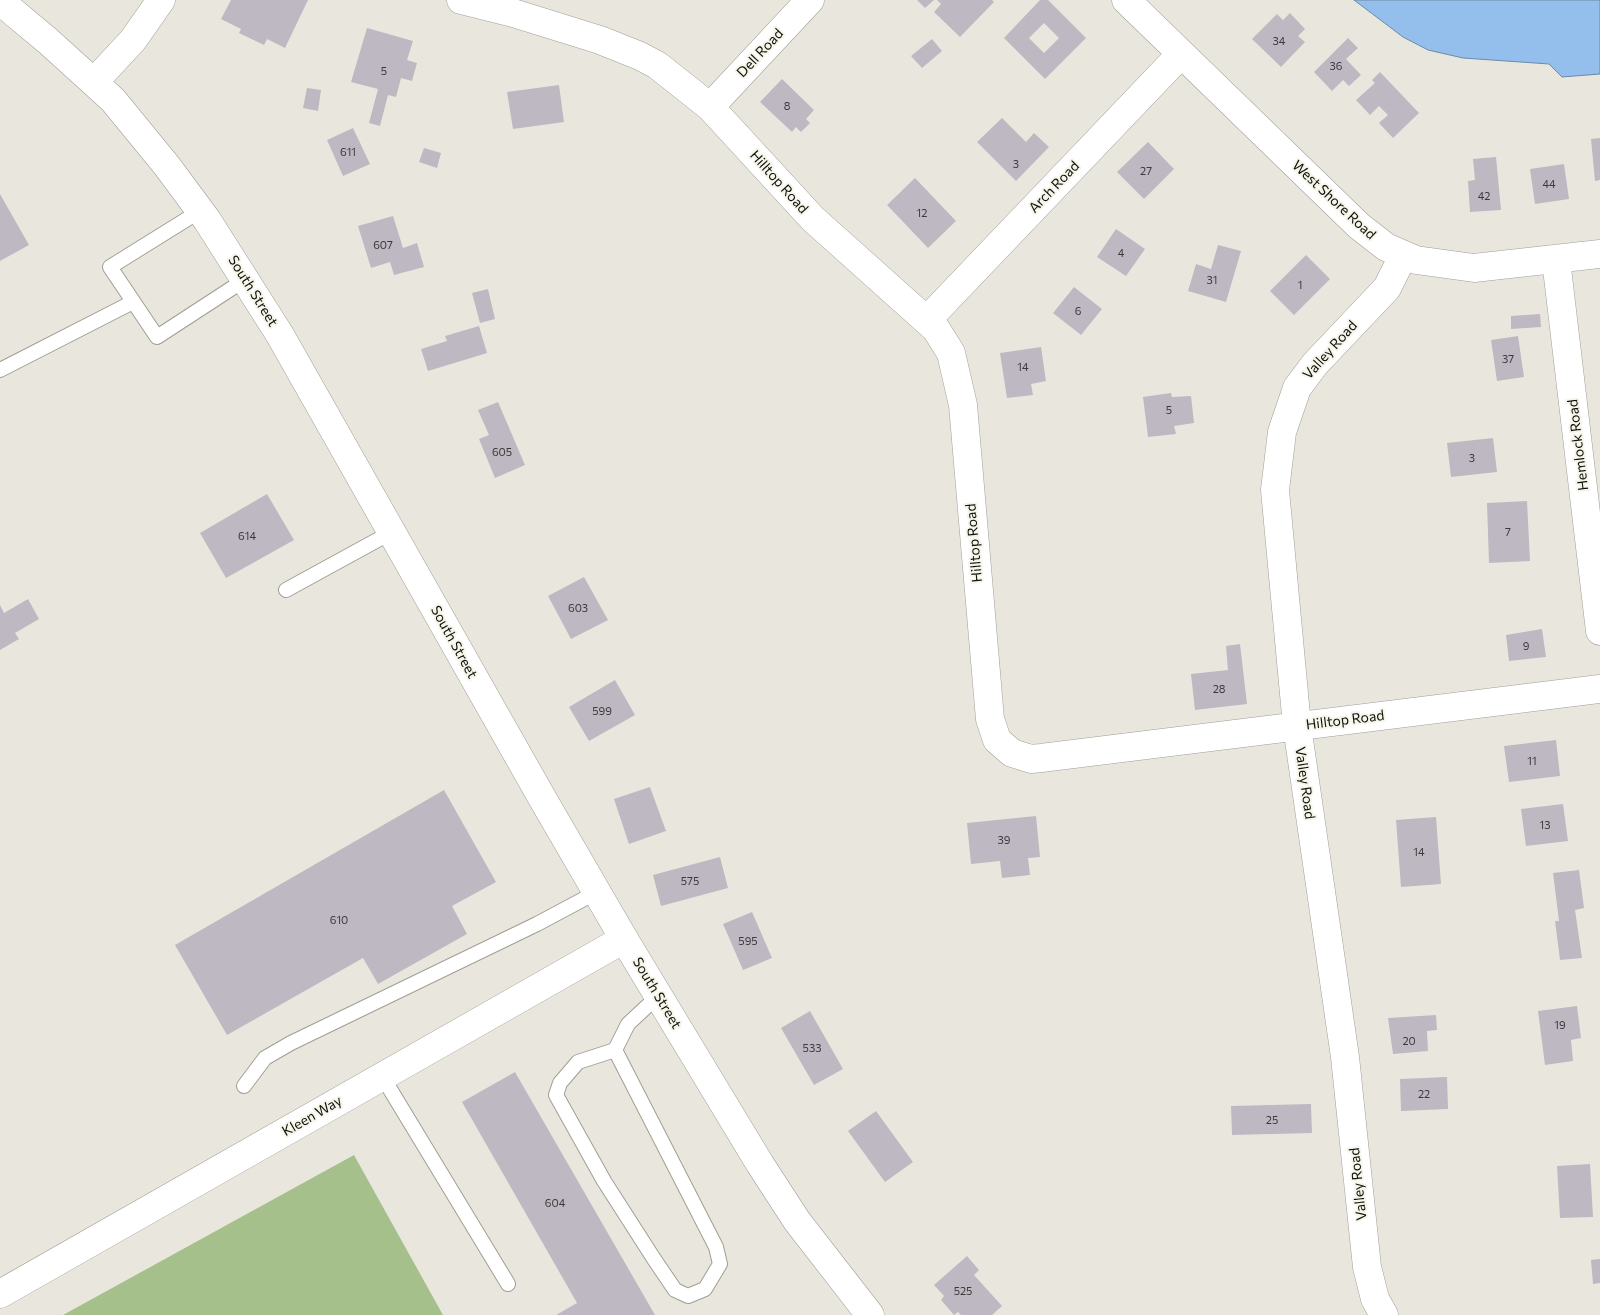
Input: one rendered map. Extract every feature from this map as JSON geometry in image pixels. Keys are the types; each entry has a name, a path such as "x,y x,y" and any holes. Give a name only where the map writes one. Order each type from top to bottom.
{"street":[{"path":"94,81 132,40 161,0"},
{"name":"Hilltop Road","path":"461,0 515,6 640,56 678,80 710,107 813,219 936,329 951,353 960,384 989,714 992,730 1004,748 1021,757 1042,758 1600,689"},
{"name":"Dell Road","path":"710,107 810,0"},
{"name":"West Shore Road","path":"1126,0 1359,226 1386,247 1401,255 1432,263 1474,268 1600,254"},
{"name":"South Street","path":"0,1 94,81 144,135 200,211 246,279 658,996 797,1221 870,1315"},
{"name":"Arch Road","path":"927,320 1181,54"},
{"name":"Valley Road","path":"1384,1315 1375,1299 1367,1267 1344,1057 1297,726 1275,504 1276,462 1282,432 1292,402 1305,376 1384,292 1393,277 1401,255"},
{"name":"Hemlock Road","path":"1556,260 1600,631"},
{"name":"Kleen Way","path":"0,1294 624,939"}],"lane":[{"path":"200,211 110,267 133,302 157,337 246,279"},
{"path":"0,370 133,302"},
{"path":"286,590 392,532"},
{"path":"244,1086 265,1058 291,1043 536,924 597,892"},
{"path":"615,1050 716,1247 720,1264 705,1289 688,1296 675,1290 654,1259 604,1181 556,1095 560,1083 578,1062 615,1050 628,1024 658,996"},
{"path":"382,1076 508,1284"}],"green space":[{"path":"354,1155 443,1315 63,1315"}],"water":[{"path":"1354,0 1600,0 1600,74 1562,77 1549,64 1463,58 1428,50 1403,37"}],"building":[{"path":"231,0 308,0 285,48 267,39 264,45 239,33 241,29 221,19"},
{"path":"917,0 934,0 925,8"},
{"path":"937,0 992,0 994,2 960,37 934,12 941,4"},
{"path":"1040,0 1048,0 1086,38 1045,79 1004,38","holes":["1044,23 1059,38 1044,53 1029,38"]},
{"path":"1290,13 1305,29 1298,36 1305,42 1281,67 1252,39 1277,14 1283,20"},
{"path":"367,28 413,41 407,60 417,63 412,81 401,78 396,97 388,95 380,126 369,123 378,89 351,82"},
{"path":"1348,38 1358,48 1346,59 1361,75 1349,86 1343,80 1332,91 1314,72"},
{"path":"932,39 942,51 922,68 911,56"},
{"path":"1380,72 1419,113 1393,138 1379,123 1388,115 1379,106 1370,115 1356,100 1375,83 1372,80"},
{"path":"782,79 814,110 806,119 810,123 801,132 796,127 792,132 760,102"},
{"path":"559,85 564,122 513,129 507,92"},
{"path":"307,88 321,90 318,111 303,108"},
{"path":"1002,118 1026,142 1034,133 1049,147 1016,181 977,142"},
{"path":"353,128 370,164 343,176 327,140"},
{"path":"1600,138 1600,180 1595,181 1591,139"},
{"path":"1148,142 1174,169 1144,199 1117,172"},
{"path":"424,148 441,153 437,168 419,162"},
{"path":"1496,157 1501,210 1470,212 1468,181 1475,180 1473,159"},
{"path":"1564,164 1569,199 1535,204 1530,169"},
{"path":"915,178 956,221 928,248 887,205"},
{"path":"0,194 29,245 0,261"},
{"path":"393,216 403,248 417,243 424,267 394,275 390,262 371,268 358,226"},
{"path":"1116,229 1145,249 1126,276 1097,257"},
{"path":"1218,245 1241,251 1226,302 1188,291 1196,264 1211,269"},
{"path":"1306,255 1330,279 1294,315 1270,291"},
{"path":"1074,287 1102,309 1081,335 1053,313"},
{"path":"488,289 495,319 480,323 472,293"},
{"path":"1540,314 1541,327 1511,329 1511,316"},
{"path":"479,326 487,353 428,371 421,349 447,341 445,336"},
{"path":"1518,336 1524,377 1497,381 1491,340"},
{"path":"1041,347 1046,381 1031,384 1033,395 1007,398 1000,353"},
{"path":"1171,393 1172,397 1191,396 1194,423 1174,426 1176,434 1148,437 1143,397"},
{"path":"498,402 525,465 495,478 479,439 489,435 478,410"},
{"path":"1493,438 1497,472 1451,477 1447,443"},
{"path":"267,494 294,540 226,578 200,533"},
{"path":"1527,501 1530,561 1489,563 1487,503"},
{"path":"584,577 608,620 571,639 548,596"},
{"path":"28,599 39,619 15,633 19,639 0,650 0,605 4,613"},
{"path":"1542,629 1546,657 1509,661 1506,635"},
{"path":"1240,644 1247,704 1195,710 1191,674 1228,670 1226,646"},
{"path":"615,680 635,715 589,741 569,707"},
{"path":"1556,740 1560,776 1509,782 1504,746"},
{"path":"650,787 666,831 629,844 614,799"},
{"path":"444,790 496,882 452,906 467,934 378,984 363,958 227,1035 175,945"},
{"path":"1563,804 1568,841 1526,846 1521,809"},
{"path":"1036,816 1040,857 1028,858 1030,875 1002,878 1000,861 971,864 967,823"},
{"path":"1436,817 1441,884 1401,887 1396,820"},
{"path":"720,857 728,888 661,906 653,875"},
{"path":"1579,870 1584,908 1575,910 1582,958 1560,960 1555,921 1559,921 1553,873"},
{"path":"752,912 772,958 743,970 723,924"},
{"path":"1577,1006 1581,1038 1571,1040 1573,1061 1545,1065 1538,1011"},
{"path":"810,1011 843,1069 814,1085 781,1028"},
{"path":"1436,1015 1437,1030 1427,1031 1428,1051 1393,1054 1388,1018"},
{"path":"515,1072 655,1315 556,1315 577,1303 462,1102"},
{"path":"1447,1077 1448,1109 1401,1111 1400,1079"},
{"path":"1311,1104 1312,1133 1232,1135 1231,1106"},
{"path":"876,1111 913,1162 885,1182 848,1131"},
{"path":"1590,1164 1593,1217 1560,1218 1557,1166"},
{"path":"967,1256 979,1270 974,1275 1002,1306 992,1315 961,1315 958,1312 954,1315 941,1300 944,1296 934,1285"},
{"path":"1600,1259 1600,1283 1593,1284 1591,1260"}]}
